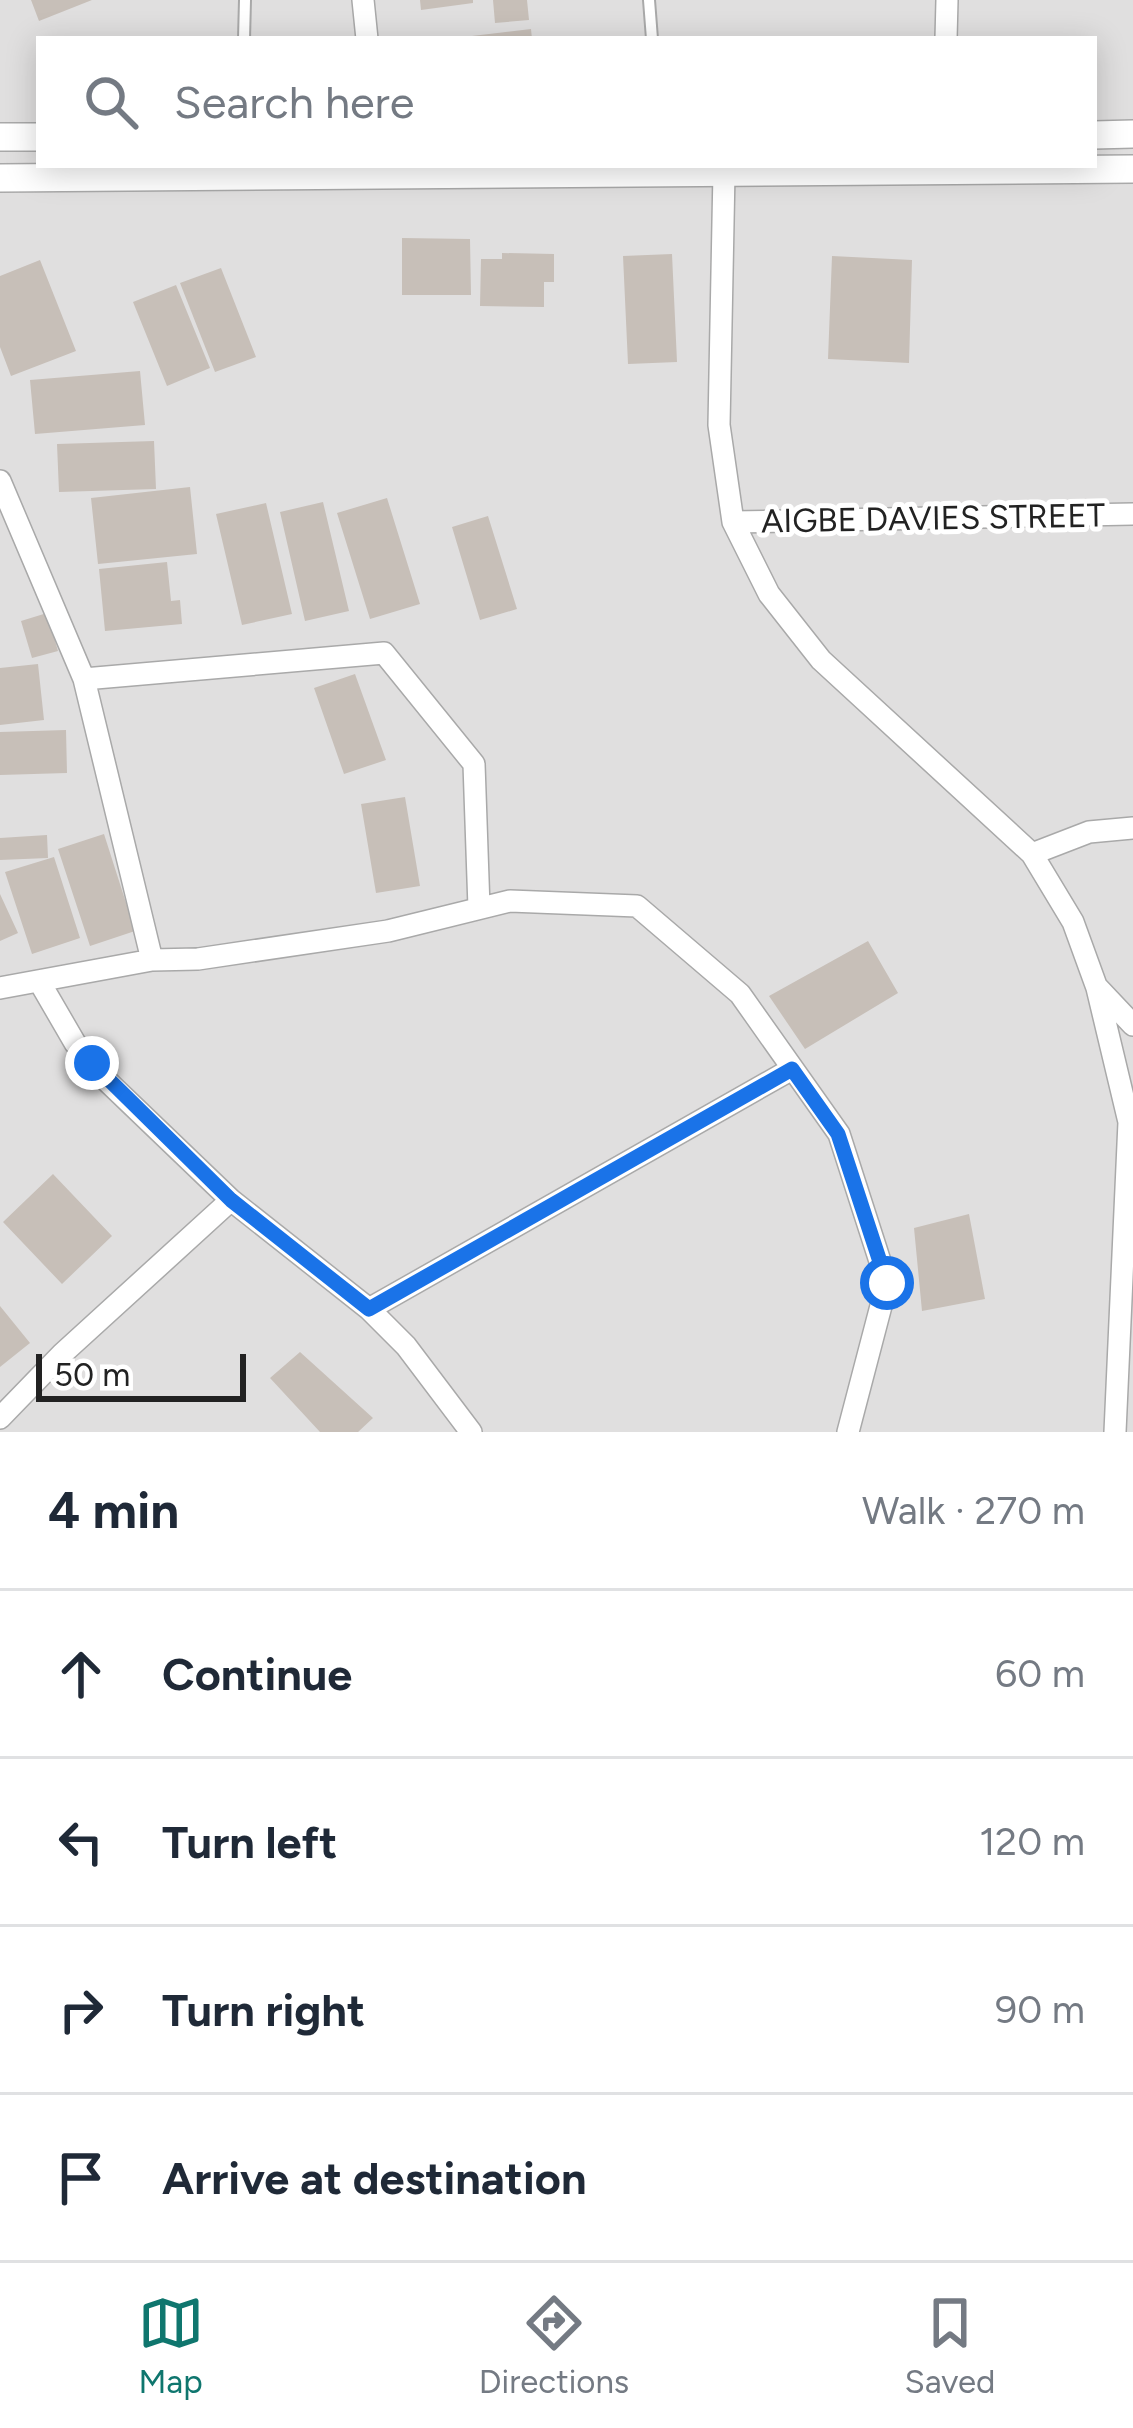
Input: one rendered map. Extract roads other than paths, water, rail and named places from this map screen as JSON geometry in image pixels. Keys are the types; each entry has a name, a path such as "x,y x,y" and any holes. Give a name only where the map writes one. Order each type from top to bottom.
{"street":[{"path":"363,0 368,36"},
{"path":"946,0 946,36"},
{"path":"1097,135 1133,134"},
{"path":"0,137 36,137"},
{"path":"0,178 1133,169"},
{"path":"724,172 719,425 733,522 770,594 821,660 1032,854 1073,922 1097,988 1129,1122 1115,1432"},
{"path":"0,481 84,679 152,960"},
{"name":"AIGBE DAVIES STREET","path":"733,522 1133,514"},
{"path":"84,679 384,653 473,764 479,908"},
{"path":"1032,854 1089,832 1133,828"},
{"path":"0,988 152,960 198,958 388,931 510,901 638,906 740,994 838,1134 887,1283 848,1432"},
{"path":"39,981 75,1043 108,1082 231,1200 369,1309 406,1346 471,1432"},
{"path":"1097,988 1133,1025"},
{"path":"369,1309 792,1069"},
{"path":"0,1418 62,1354 231,1200"}],"lane":[{"path":"244,36 245,0"},
{"path":"649,0 652,36"}]}
